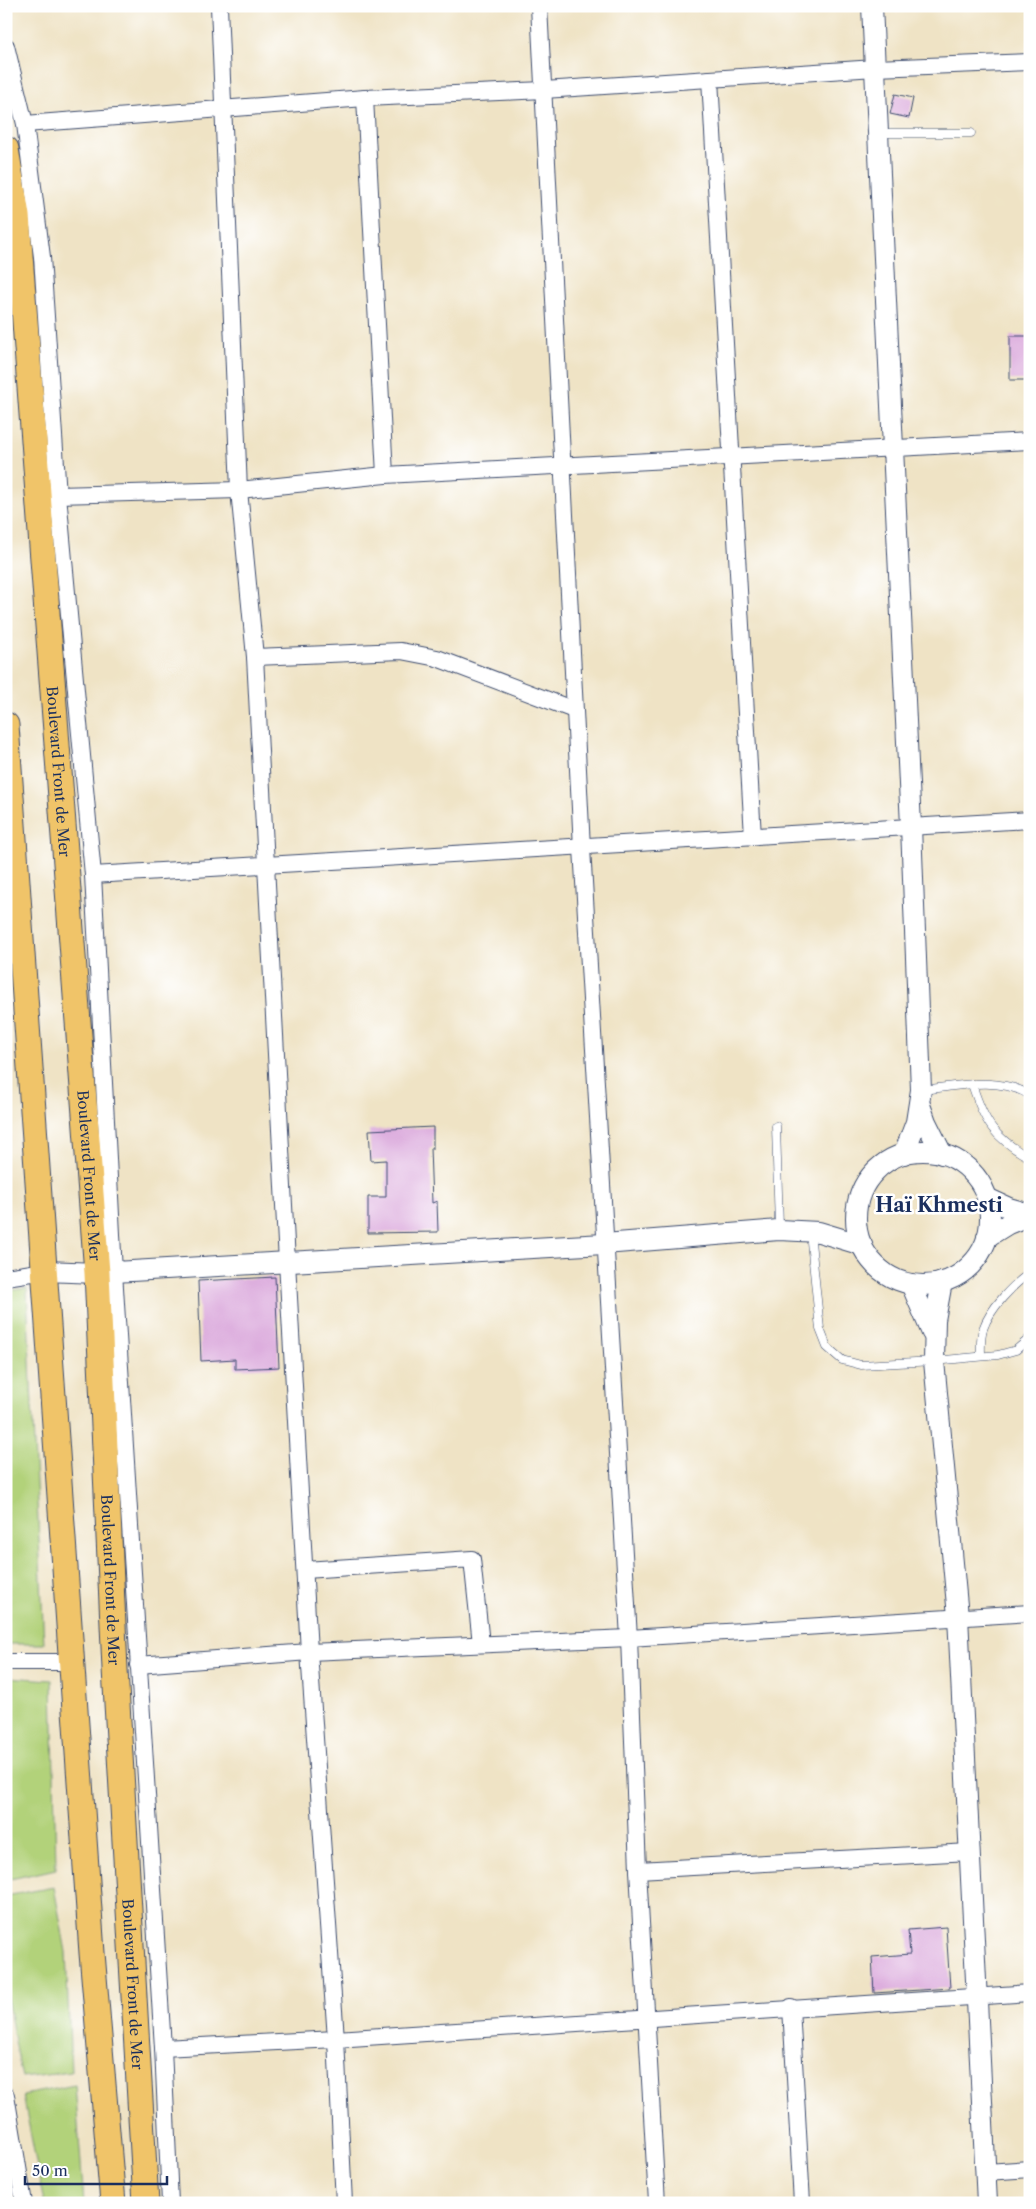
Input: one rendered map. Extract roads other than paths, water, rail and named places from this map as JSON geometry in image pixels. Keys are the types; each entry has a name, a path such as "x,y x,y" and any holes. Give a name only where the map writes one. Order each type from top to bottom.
{"main road":[{"name":"Boulevard Front de Mer","path":"6,149 17,216 106,1273 115,1679 146,2203"},
{"path":"6,725 92,1952 113,2203"}],"street":[{"path":"219,6 239,490 254,657 287,1262 310,1652 336,2039 344,2203"},
{"path":"539,6 574,710 628,1638 638,1870 657,2203"},
{"path":"872,6 911,826 920,1098 926,1122 942,1154"},
{"path":"6,46 25,124 42,257 58,495 93,875 106,1273 138,1664 163,2048 170,2203"},
{"path":"25,124 366,98 544,90 875,68 1030,62"},
{"path":"710,79 753,837"},
{"path":"366,98 385,475"},
{"path":"58,495 239,490 385,475 1030,441"},
{"path":"254,657 401,651 437,658 574,710"},
{"path":"93,875 582,848 1030,820"},
{"path":"904,1154 920,1098"},
{"path":"916,1151 942,1154 954,1158 970,1170 982,1186 987,1198 989,1211 987,1237 980,1252 970,1265 957,1275 942,1282 912,1284 899,1280 882,1270 868,1256 862,1245 857,1227 857,1208 861,1193 868,1180 890,1160 916,1151"},
{"path":"987,1198 1030,1215"},
{"path":"815,1232 857,1208"},
{"path":"987,1237 1008,1224 1030,1215"},
{"path":"6,1277 45,1271 106,1273 604,1244 779,1230 815,1232 862,1245"},
{"path":"942,1282 934,1339 934,1361 958,1616 987,2203"},
{"path":"912,1284 934,1339"},
{"path":"305,1570 472,1559 481,1644"},
{"path":"138,1664 310,1652 628,1638 1030,1613"},
{"path":"6,1662 72,1662"},
{"path":"638,1870 970,1852"},
{"path":"163,2048 336,2039 791,2007 1030,1993"},
{"path":"791,2007 802,2203"},
{"path":"6,2095 24,2203"},
{"path":"986,2172 1030,2169"}],"lane":[{"path":"878,133 971,133"},
{"path":"920,1098 972,1084 1012,1087 1030,1095"},
{"path":"972,1084 981,1112 990,1125 1005,1141 1030,1158"},
{"path":"776,1126 779,1230"},
{"path":"815,1232 820,1329 822,1338 834,1354 842,1360 861,1365 934,1361 1007,1353 1023,1345 1030,1338"},
{"path":"981,1356 982,1330 989,1318 1015,1285 1030,1273"}],"district":[{"name":"Haï Khmesti","path":"939,1205"}]}
